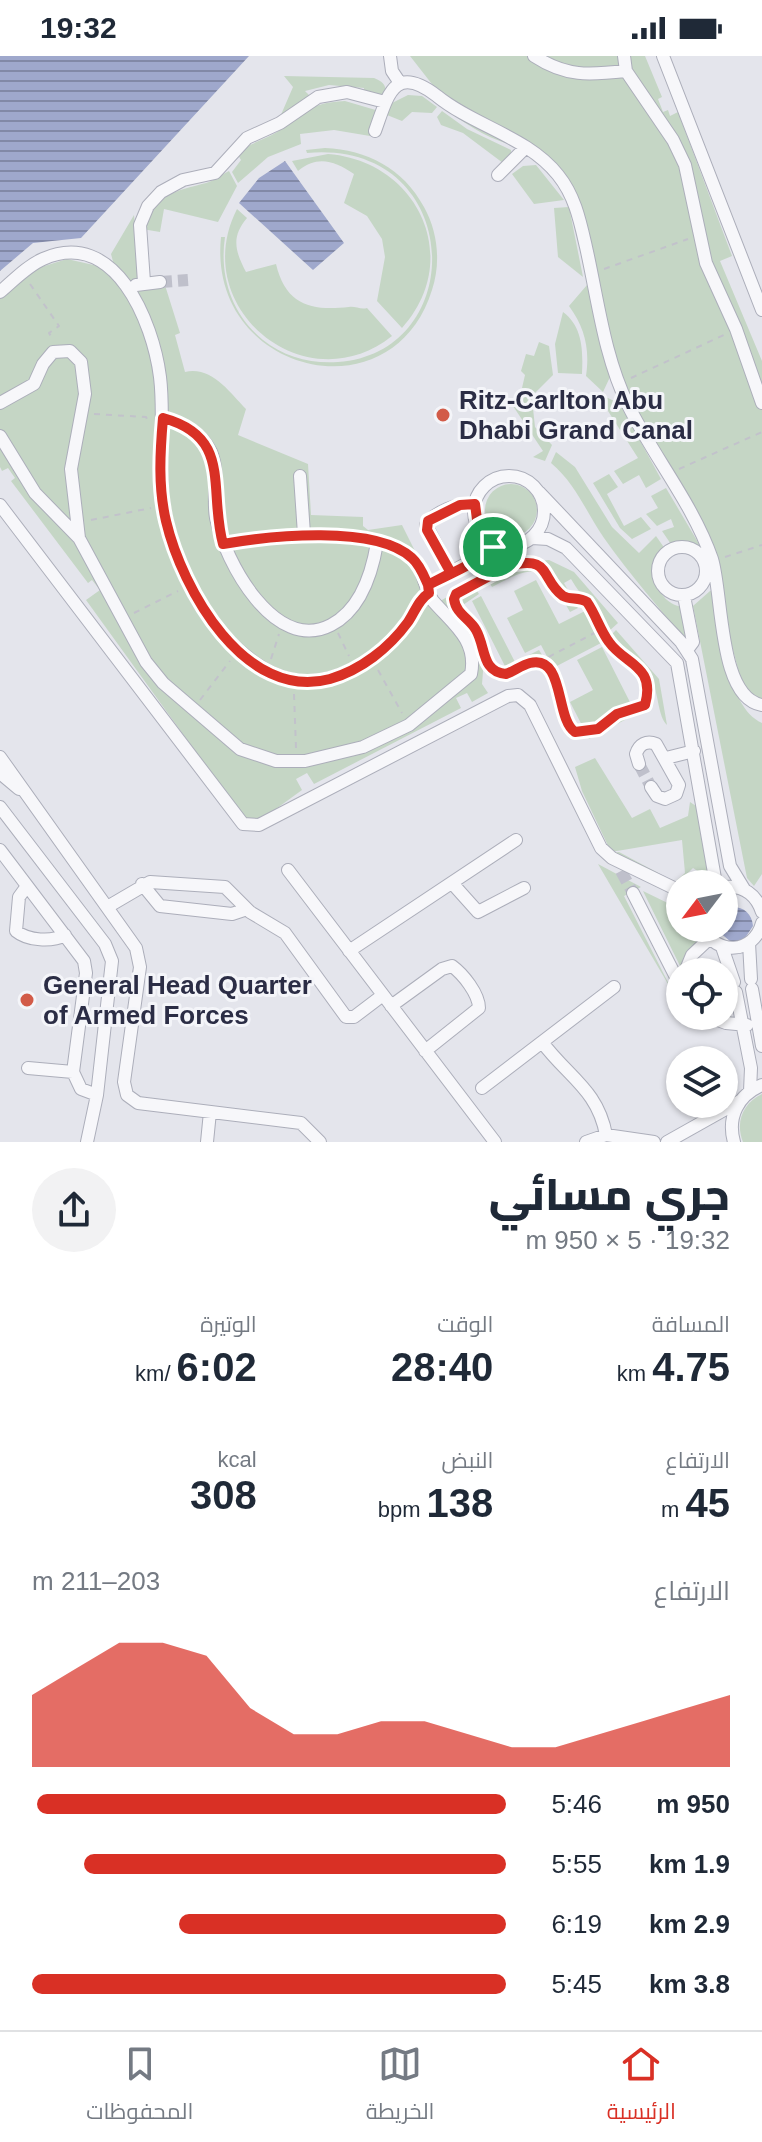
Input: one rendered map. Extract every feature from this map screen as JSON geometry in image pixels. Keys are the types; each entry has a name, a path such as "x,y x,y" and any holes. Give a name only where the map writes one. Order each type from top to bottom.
{"street":[{"path":"390,56 392,71 400,83"},
{"path":"534,56 558,71 574,75 626,71"},
{"path":"624,56 626,71 680,152 692,187 711,276 736,329 762,403"},
{"path":"663,56 762,310"},
{"path":"375,131 390,91 400,83 422,86 472,120 526,147 547,162 570,194 619,384 709,562 737,687 749,701 762,705"},
{"path":"144,282 140,225 148,206 161,192 183,180 215,173 247,138 280,123 318,97 347,92 385,102"},
{"path":"498,175 526,147"},
{"path":"0,292 22,273 51,255 79,253 106,263 129,289 156,355 163,421 160,464 171,539 189,585 216,627 267,671 293,680 330,679 371,658 400,631 428,589 494,545 518,545 532,538 539,531 544,512 539,492"},
{"path":"129,289 144,282 160,282"},
{"path":"0,403 34,384 46,359 59,350 75,354 83,366 85,386 71,469 79,538"},
{"path":"163,421 193,430 211,452 215,470 216,516 223,544 252,593 283,623 312,631 333,624 364,587 377,543"},
{"path":"0,436 35,493 79,538 155,674 240,749 263,759 297,761 363,747 409,725 465,682 472,670 464,633 428,589 409,555 377,543 304,534 223,544"},
{"path":"300,476 304,534"},
{"path":"494,545 478,527 475,504 484,486 503,477 523,479 539,492 687,650 698,677 730,866 744,889"},
{"path":"451,573 426,525 432,518 460,505 475,504"},
{"path":"0,505 243,824 259,825 508,696 518,695 530,705 601,848 612,858 666,884"},
{"path":"532,538 548,539 566,548 677,663 714,870"},
{"path":"674,548 689,548 709,562 703,585 684,596 669,592 659,580 662,558 674,548"},
{"path":"684,596 693,642 687,650"},
{"path":"648,630 660,619"},
{"path":"639,764 637,750 648,742 656,744 666,758 678,790"},
{"path":"666,758 711,753"},
{"path":"0,757 15,774 19,789"},
{"path":"0,773 19,789 132,938 139,958 124,1082 127,1095 138,1103 301,1123 320,1142"},
{"path":"651,787 657,796 665,799 673,797 678,790"},
{"path":"678,790 700,789"},
{"path":"0,807 110,952 113,969 97,1095 87,1142"},
{"path":"349,951 516,840"},
{"path":"10,864 32,848"},
{"path":"0,850 86,965 73,1072 81,1089 97,1095"},
{"path":"288,870 495,1142"},
{"path":"452,883 478,912 524,888"},
{"path":"109,906 142,884 222,886 247,909 285,933 346,1017 354,1017 383,995"},
{"path":"142,884 160,906 237,914 247,909"},
{"path":"27,886 19,897 16,931 25,937 52,940 65,935"},
{"path":"738,888 759,894 762,912"},
{"path":"633,893 669,958"},
{"path":"722,947 739,948 749,943 762,923"},
{"path":"667,1142 708,1122 756,1088 735,987 722,947 716,942"},
{"path":"749,943 762,1046"},
{"path":"391,1006 442,969 452,966 457,969 478,998 479,1008 425,1051"},
{"path":"482,1088 614,987"},
{"path":"83,998 109,1002"},
{"path":"738,1025 759,1025"},
{"path":"542,1042 595,1100 602,1112 606,1135"},
{"path":"28,1068 73,1072"},
{"path":"708,1122 731,1137 733,1115 740,1101"},
{"path":"207,1142 210,1112"},
{"path":"586,1142 606,1135 622,1140 654,1142"}],"path":[{"path":"592,273 700,235"},
{"path":"22,273 59,326 49,333 59,350"},
{"path":"619,384 736,329"},
{"path":"81,414 146,417 146,421 163,421"},
{"path":"667,474 762,432"},
{"path":"78,522 164,506"},
{"path":"494,545 508,566"},
{"path":"709,562 762,545"},
{"path":"459,613 455,607 456,594 508,566 524,562 539,566 565,597 587,602 612,646 635,662 645,677 645,705 617,714 598,729 575,732 566,722 551,671 538,663"},
{"path":"122,619 189,585"},
{"path":"267,671 283,623"},
{"path":"333,624 355,668"},
{"path":"482,653 499,674 538,663 602,629"},
{"path":"194,707 239,650"},
{"path":"371,658 409,725"},
{"path":"293,680 297,761"}],"green space":[{"path":"410,56 645,56 662,97 658,99 663,112 668,110 670,116 678,112 732,256 720,261 762,361 762,706 753,708 744,692 707,550 634,421 578,224 555,177 526,147 491,138 439,105 435,88"},
{"path":"284,76 374,78 384,85 385,96 363,97 364,88 329,85 305,91 312,98 280,117 293,87"},
{"path":"408,95 422,96 437,107 432,113 412,112 402,121 387,115 392,103"},
{"path":"345,101 379,111 370,136 334,130 300,134 301,144 268,157 238,183 232,172 241,160 238,155 247,147 277,132 307,110"},
{"path":"442,111 467,129 511,150 511,157 503,163 463,133 441,125 437,117"},
{"path":"325,148 355,153 395,172 424,207 437,248 437,269 432,290 411,330 380,355 344,366 306,363 271,348 261,338 280,351 298,358 338,362 382,350 412,323 428,288 432,248 421,210 397,178 359,158 307,153 306,150"},
{"path":"328,154 360,161 386,174 407,194 422,218 430,244 429,273 420,301 402,328 377,301 385,257 382,239 367,216 344,203 354,174 340,166 319,161 298,171 292,161"},
{"path":"536,165 564,200 534,204 512,174 523,166"},
{"path":"229,171 237,186 218,222 164,209 160,232 142,229 151,209 166,196 212,181"},
{"path":"569,207 583,277 558,257 554,208"},
{"path":"237,209 247,218 236,244 246,272 276,264 286,289 302,303 323,308 367,308 392,336 358,354 324,359 292,352 263,335 241,310 228,280 226,245"},
{"path":"134,215 140,278 131,281 115,269 111,254"},
{"path":"221,237 225,237 224,266 230,294 252,330 242,321 224,284"},
{"path":"67,259 98,266 129,289 164,282 180,333 175,335 185,372 195,371 212,377 246,409 238,435 308,464 311,515 363,517 363,526 368,530 402,525 440,601 472,583 479,594 460,607 461,621 485,648 482,684 488,693 472,702 467,693 456,698 461,708 314,784 307,773 296,779 302,790 258,822 245,820 86,600 100,590 92,580 88,583 11,481 15,478 8,468 2,471 0,467 0,299 38,268"},
{"path":"587,285 610,377 603,392 586,376 585,339 569,306"},
{"path":"563,312 578,332 582,348 582,374 558,373 555,344"},
{"path":"539,342 549,346 553,375 535,393 522,388 525,375 521,371 526,354 534,356"},
{"path":"522,395 532,399 535,427 552,445 545,461 533,457 543,451 511,403"},
{"path":"606,397 620,404 661,479 646,488 639,475 623,484 614,471 638,458 608,411"},
{"path":"556,452 575,467 612,527 639,553 656,536 670,556 659,570 658,586 666,599 682,607 689,644 624,565 574,489 551,463"},
{"path":"609,474 618,487 607,494 624,526 641,517 651,529 632,539 620,528 593,483"},
{"path":"511,484 529,492 537,510 529,528 511,536 493,528 485,510 493,492"},
{"path":"666,488 702,549 699,555 677,553 662,531 674,527 671,519 657,526 646,514 658,508 651,496"},
{"path":"549,560 574,572 618,623 608,632 571,579 564,583 578,608 570,612 554,585 540,573 521,574 492,587 485,576 511,563"},
{"path":"536,580 559,624 585,611 601,643 553,668 541,645 525,653 507,618 523,610 514,591"},
{"path":"710,591 716,591 723,644 733,683 750,714 762,723 762,874 754,886 747,878 693,606"},
{"path":"481,596 515,662 539,650 544,658 510,676 472,601"},
{"path":"616,630 659,679 667,725 653,684 609,637"},
{"path":"602,647 636,714 589,739 570,702 593,690 577,660"},
{"path":"595,758 632,818 650,809 660,828 688,816 690,802 696,806 707,870 685,870 682,840 611,852 582,791 575,767"},
{"path":"619,852 666,877 666,881 610,853"},
{"path":"598,864 641,887 624,896 666,981"},
{"path":"643,891 666,902 666,938"},
{"path":"668,942 697,942 699,948 691,958 676,958"},
{"path":"762,1094 762,1142 743,1142 740,1127 742,1114 750,1102"}],"water":[{"path":"0,56 249,56 81,238 33,243 0,271"},
{"path":"285,161 344,243 313,270 239,203 259,178"},
{"path":"738,908 749,914 753,926 743,941 738,941"}],"tunnel":[{"path":"160,282 188,280"},
{"path":"639,764 651,787"},
{"path":"621,871 633,893"}],"place":[{"name":"Ritz-Carlton Abu Dhabi Grand Canal","path":"443,415"},
{"name":"General Head Quarter of Armed Forces","path":"27,1000"}],"route":[{"path":"493,547 486,553 451,573 428,585 429,593 422,598 409,621 391,642 365,663 341,675 318,681 295,681 276,676 258,666 233,645 216,627 189,585 171,539 163,501 160,481 163,418 193,430 211,452 215,470 216,516 223,544 289,535 359,539 409,555 428,585 451,573 427,530 428,521 460,505 475,504 478,527 495,543 493,547 508,566 524,562 539,566 565,597 587,602 612,646 635,662 645,677 645,705 617,714 591,732 575,732 566,722 555,678 544,665 532,662 506,674 493,670 482,653 476,631 459,613 454,599 456,594 508,566 493,547"}]}
